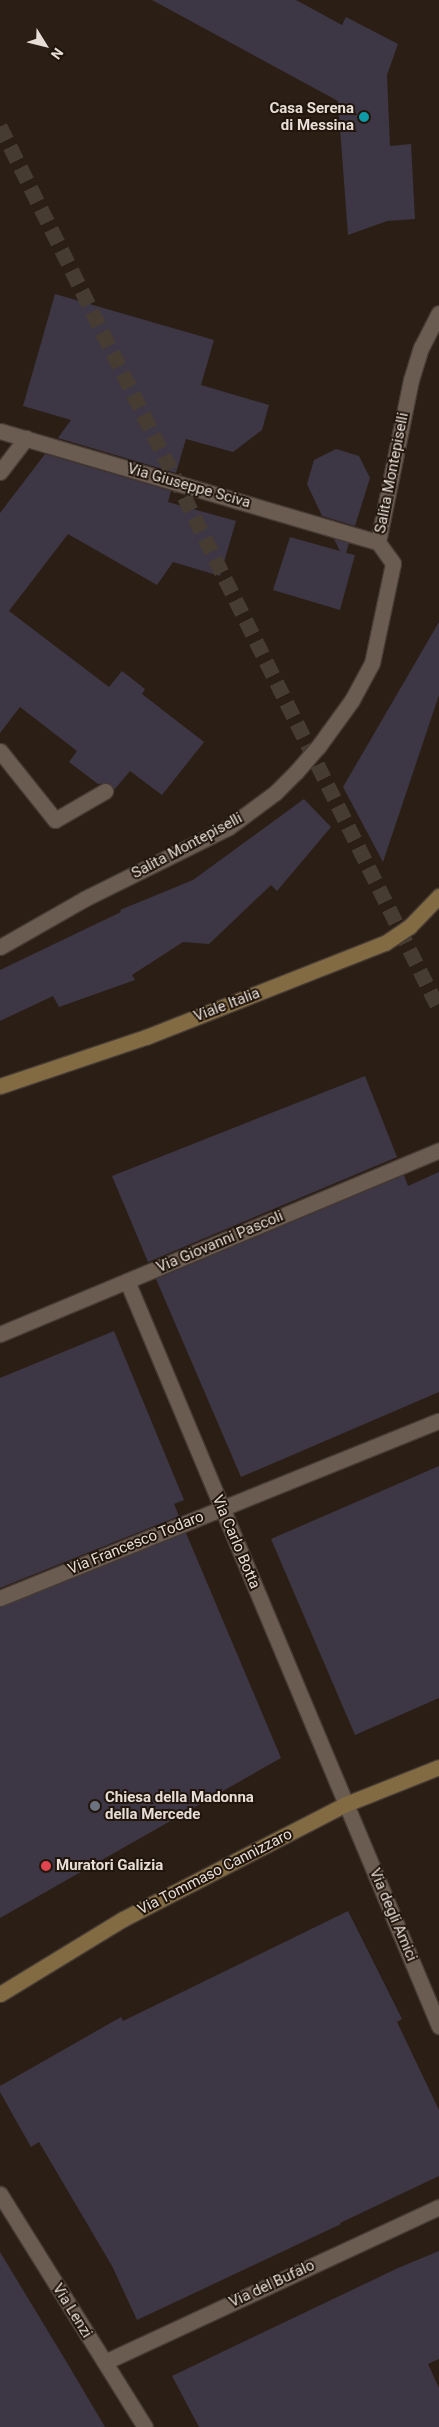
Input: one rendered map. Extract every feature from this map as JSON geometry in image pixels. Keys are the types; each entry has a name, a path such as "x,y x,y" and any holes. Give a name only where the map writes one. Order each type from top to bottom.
{"street":[{"name":"Salita Montepiselli","path":"0,947 84,899 229,827 275,792 296,772 318,747 352,700 372,663 393,563 378,542 411,380 421,348 439,313"},
{"name":"Via Giuseppe Sciva","path":"0,431 378,542"},
{"path":"0,472 26,438"},
{"path":"0,752 55,820 105,791"},
{"name":"Viale Italia","path":"0,1086 146,1037 385,943 410,926 439,896"},
{"name":"Via Giovanni Pascoli","path":"0,1334 439,1150"},
{"name":"Via Carlo Botta","path":"126,1281 346,1804"},
{"name":"Via Francesco Todaro","path":"0,1598 439,1421"},
{"name":"Via Tommaso Cannizzaro","path":"0,1994 123,1919 346,1804 439,1767"},
{"name":"Via degli Amici","path":"346,1804 439,2026"},
{"name":"Via Lenzi","path":"0,2194 145,2427"},
{"name":"Via del Bufalo","path":"105,2362 439,2207"}],"building":[{"name":"Casa Serena di Messina","path":"152,0 296,0 342,25 346,17 398,44 387,75 390,146 411,144 415,219 387,221 348,235 338,101"},
{"path":"55,294 214,340 201,385 269,405 262,430 233,452 186,439 176,473 58,438 71,420 23,406"},
{"path":"336,449 359,456 370,478 355,526 322,516 307,484 314,460"},
{"path":"45,454 171,491 168,502 236,521 220,576 173,562 157,585 68,534 9,611 109,687 122,671 145,689 142,694 204,742 162,795 130,771 114,790 109,783 98,784 69,762 77,751 20,707 0,733 0,513"},
{"path":"290,537 340,551 334,539 349,543 346,553 355,555 340,610 273,590"},
{"path":"439,622 439,695 383,862 343,787"},
{"path":"304,799 331,827 277,891 271,885 209,944 183,942 132,975 135,980 59,1007 53,996 0,1021 0,970 121,912 120,910 193,880"},
{"path":"365,1076 397,1157 148,1262 112,1176"},
{"path":"439,1172 439,1392 241,1477 156,1279 404,1175 408,1186"},
{"path":"114,1331 184,1500 174,1504 179,1516 0,1588 0,1378"},
{"path":"439,1466 439,1698 355,1735 271,1539"},
{"path":"186,1533 281,1758 0,1918 0,1607"},
{"path":"348,1911 402,2019 397,2022 439,2110 439,2176 137,2320 112,2266 39,2142 31,2147 0,2092 0,2086 121,2017 123,2021"},
{"path":"439,2251 439,2359 428,2364 439,2388 439,2427 199,2427 172,2376 398,2268"},
{"path":"0,2252 66,2361 105,2427 0,2427"}],"tunnel":[{"path":"0,126 439,1009"}],"place":[{"name":"Casa Serena di Messina","path":"364,117"},
{"name":"Chiesa della Madonna della Mercede","path":"95,1806"},
{"name":"Muratori Galizia","path":"46,1866"}]}
